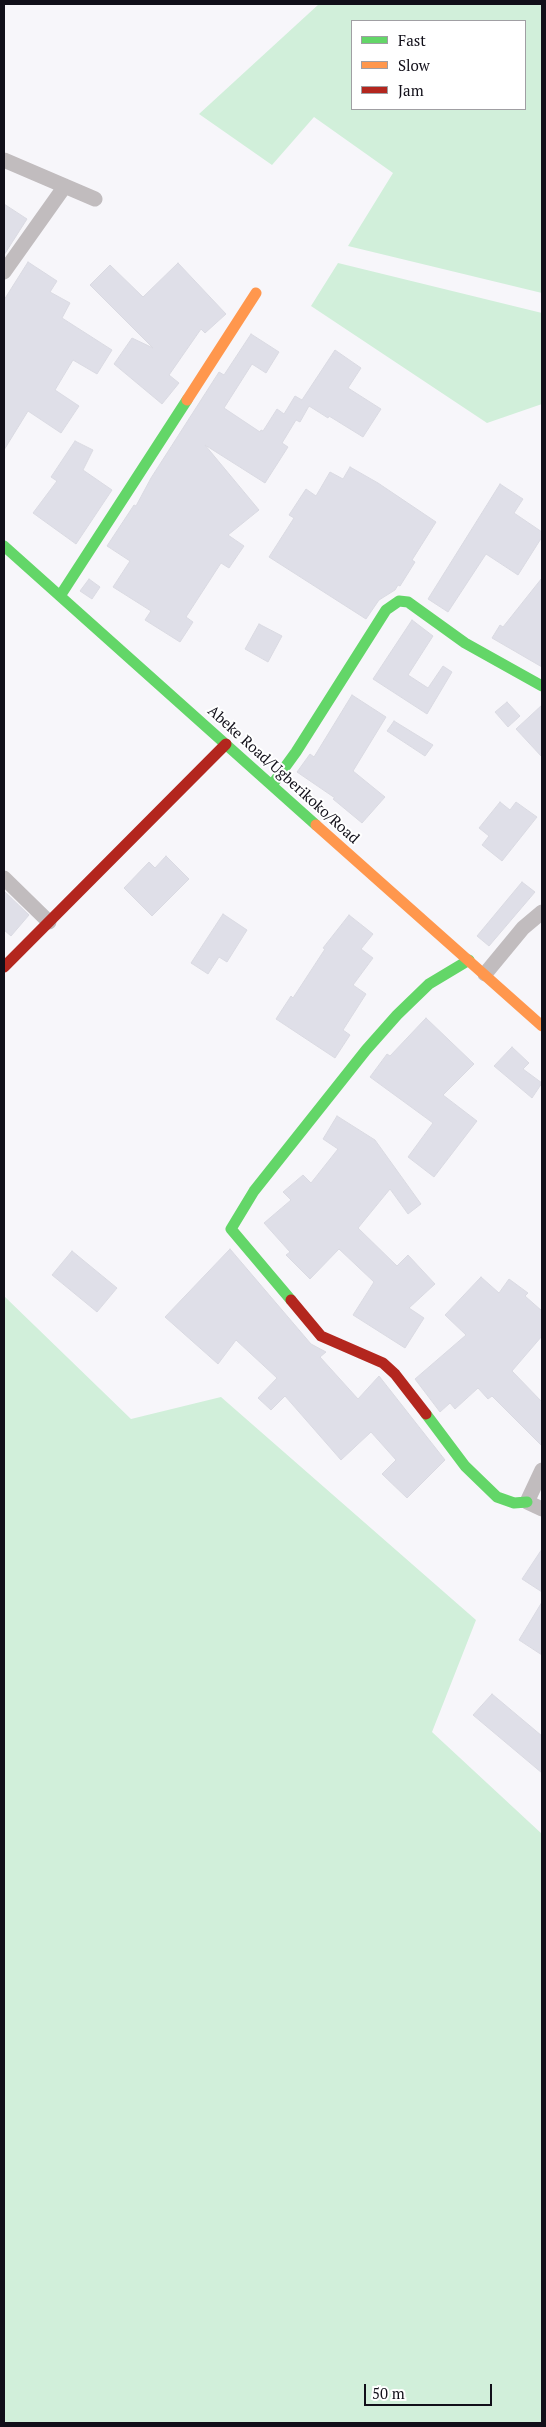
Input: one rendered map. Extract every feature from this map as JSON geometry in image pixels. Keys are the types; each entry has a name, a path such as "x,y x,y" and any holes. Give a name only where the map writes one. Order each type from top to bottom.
{"street":[{"path":"4,160 95,199"},
{"path":"4,272 65,186"},
{"path":"60,596 256,293"},
{"name":"Abeke Road/Ugberikoko/Road","path":"4,546 542,1026"},
{"path":"272,785 296,752 386,610 399,601 408,602 466,643 542,686"},
{"path":"4,967 226,744"},
{"path":"4,878 49,922"},
{"path":"485,974 523,928 542,912"},
{"path":"469,960 429,984 397,1015 366,1050 254,1191 231,1229 321,1336 382,1363 394,1374 465,1466 497,1496 514,1503 528,1502 542,1509"},
{"path":"528,1502 542,1470"}],"green space":[{"path":"319,4 542,4 542,293 348,246 393,173 314,117 272,165 199,114"},
{"path":"338,263 542,313 542,404 487,423 311,306"},
{"path":"4,1296 131,1419 221,1397 476,1620 432,1732 542,1834 542,2423 4,2423"}],"building":[{"path":"4,204 27,219 4,255"},
{"path":"28,262 57,281 50,292 70,303 62,318 112,350 97,374 73,360 55,390 79,406 61,433 28,411 4,450 4,300"},
{"path":"178,263 226,314 205,333 201,329 169,375 179,383 162,404 114,364 132,338 153,348 90,285 110,265 143,297"},
{"path":"251,334 279,352 266,373 252,364 224,408 260,432 261,430 263,431 277,409 284,414 295,396 302,400 335,350 361,368 348,388 381,409 363,437 309,406 300,422 296,420 282,443 288,447 265,483 205,445 259,510 228,535 244,546 229,568 221,563 186,617 193,622 180,642 145,620 151,611 113,587 130,561 107,546 134,505 136,506 151,478 219,372 224,375"},
{"path":"75,441 93,450 83,470 112,490 76,544 33,513 57,481 51,477"},
{"path":"350,467 378,483 436,522 412,560 415,562 400,586 398,585 395,590 379,600 366,619 269,557 294,518 289,515 306,489 316,496 330,472 343,479"},
{"path":"500,484 523,499 514,513 542,532 542,537 518,575 486,554 448,612 428,599"},
{"path":"542,578 542,667 492,638 500,625 503,627"},
{"path":"89,579 100,587 92,599 80,591"},
{"path":"412,620 433,636 408,675 428,688 443,666 452,672 427,714 373,679"},
{"path":"259,624 282,636 268,662 245,649"},
{"path":"352,695 386,717 353,771 385,797 362,823 333,799 335,798 297,772 310,754 314,757"},
{"path":"507,702 520,716 508,727 495,712"},
{"path":"542,705 542,757 516,729"},
{"path":"394,721 433,745 425,756 387,731"},
{"path":"500,802 510,810 516,802 537,817 502,861 482,845 489,836 479,828"},
{"path":"166,856 189,879 152,916 124,888 149,862 155,868"},
{"path":"522,882 535,892 489,946 477,936"},
{"path":"4,891 29,915 11,936 4,930"},
{"path":"223,914 247,930 227,962 219,957 208,974 191,963"},
{"path":"349,915 373,934 361,949 373,958 353,985 366,994 343,1030 350,1035 335,1058 276,1019 291,996 293,998 325,949 323,948"},
{"path":"426,1018 474,1064 443,1095 477,1121 434,1177 408,1157 433,1123 370,1077 387,1054 390,1056"},
{"path":"512,1047 529,1063 523,1069 542,1083 532,1098 494,1066"},
{"path":"337,1116 375,1140 421,1204 408,1214 390,1189 358,1228 397,1266 408,1255 435,1284 409,1308 424,1318 405,1348 353,1315 374,1282 339,1249 310,1279 286,1255 290,1252 264,1223 291,1200 283,1192 303,1175 311,1183 338,1149 323,1139"},
{"path":"230,1249 311,1344 326,1352 320,1357 358,1399 379,1376 445,1460 407,1498 382,1474 396,1460 371,1432 341,1460 285,1396 271,1410 258,1398 277,1378 236,1340 218,1364 165,1317"},
{"path":"72,1251 117,1288 97,1312 52,1275"},
{"path":"481,1277 499,1293 509,1279 528,1293 525,1296 542,1311 542,1336 512,1371 542,1402 542,1446 492,1396 488,1399 478,1388 455,1409 450,1403 440,1412 415,1379 466,1335 445,1315"},
{"path":"542,1549 542,1592 522,1579"},
{"path":"542,1602 542,1655 519,1640"},
{"path":"492,1694 542,1736 542,1773 473,1715"}],"traffic: fast":[{"path":"60,596 187,400"},
{"path":"4,546 316,825"},
{"path":"272,785 296,752 386,610 399,601 408,602 465,643 542,686"},
{"path":"291,1300 231,1229 254,1191 366,1050 397,1015 429,984 469,960"},
{"path":"426,1414 465,1466 497,1497 514,1503 527,1502"}],"traffic: slow":[{"path":"187,400 256,293"},
{"path":"316,825 542,1026"}],"traffic: jam":[{"path":"4,967 226,744"},
{"path":"291,1300 321,1336 383,1363 395,1374 426,1414"}]}
